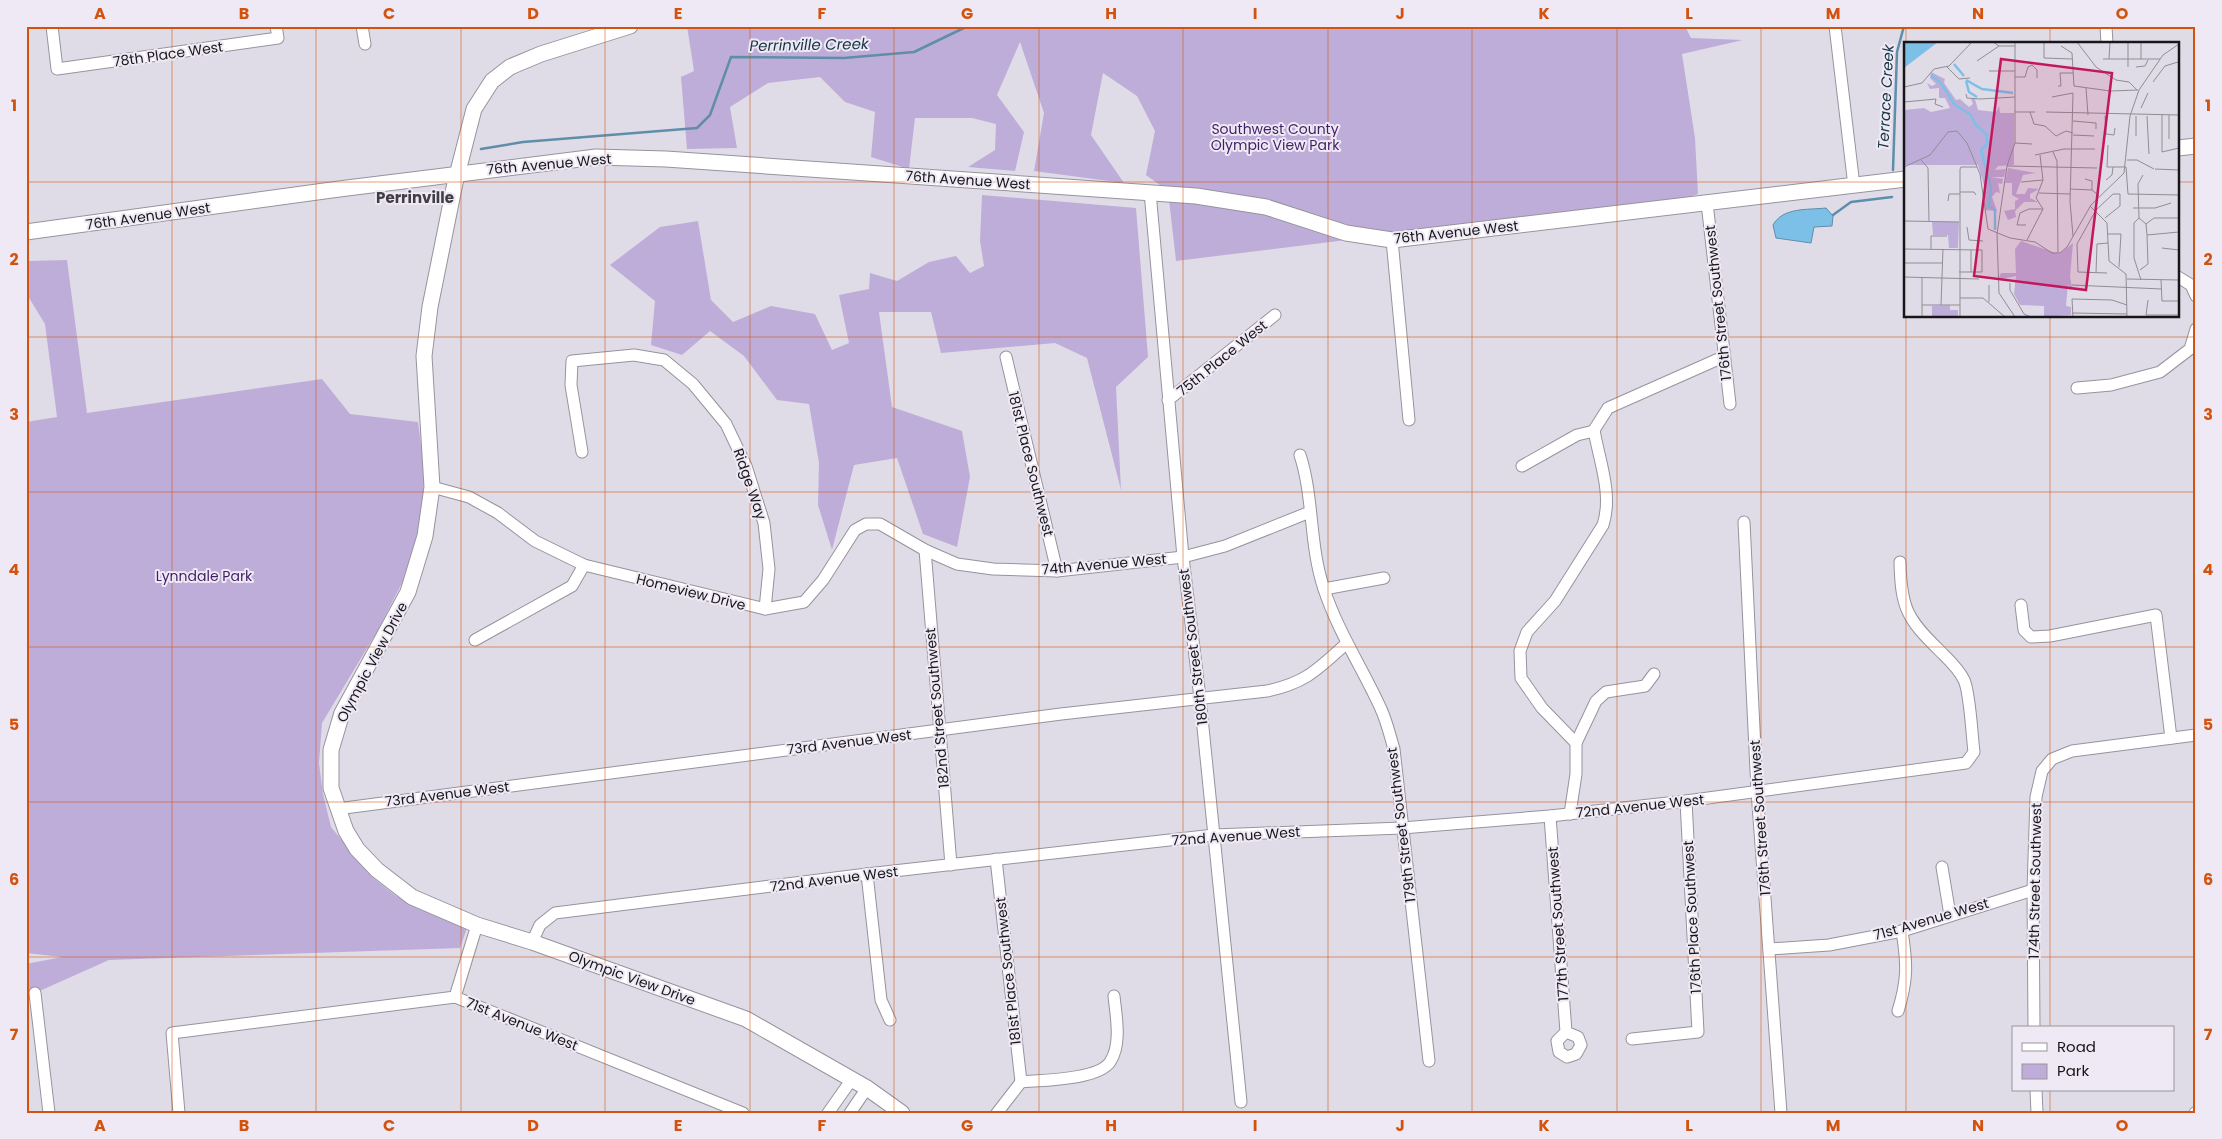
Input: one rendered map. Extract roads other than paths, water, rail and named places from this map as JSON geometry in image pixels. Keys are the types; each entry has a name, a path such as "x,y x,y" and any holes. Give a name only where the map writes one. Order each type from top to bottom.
{"street":[{"name":"78th Place West","path":"52,26 57,69 278,38 276,26"},
{"path":"362,26 365,44"},
{"name":"Olympic View Drive","path":"630,26 529,58 499,75 482,94 474,109 457,174 430,307 424,356 432,487 425,536 408,592 357,684 335,734 330,769 331,788 337,809 357,849 377,870 412,897 477,925 532,942 746,1019 868,1088 902,1113"},
{"path":"1835,26 1854,186"},
{"path":"2106,26 2106,42"},
{"path":"2180,148 2196,146"},
{"name":"76th Avenue West","path":"26,232 596,157 666,159 1196,196 1266,207 1346,233 1392,240 1904,179"},
{"name":"180th Street Southwest","path":"1150,192 1183,557 1200,698 1242,1102"},
{"name":"176th Street Southwest","path":"1707,203 1723,357 1730,404"},
{"path":"1392,240 1409,420"},
{"path":"2180,278 2191,285 2196,296"},
{"name":"75th Place West","path":"1168,400 1275,315"},
{"path":"2077,388 2111,384 2160,372 2190,349 2196,328"},
{"name":"Ridge Way","path":"582,452 571,385 572,360 634,355 664,360 693,384 726,424 746,466 764,523 769,569 765,609"},
{"name":"181st Place Southwest","path":"1006,357 1057,570"},
{"path":"1576,743 1542,708 1521,678 1520,651 1526,632 1555,601 1603,525 1607,512 1606,494 1594,431 1608,408 1723,357"},
{"path":"1522,466 1577,435 1594,431"},
{"name":"179th Street Southwest","path":"1300,455 1306,474 1314,550 1324,590 1346,643 1382,711 1394,749 1429,1061"},
{"name":"Homeview Drive","path":"432,487 469,497 498,513 535,541 584,565 765,609 804,602 823,580 855,530 866,524 880,524 925,550"},
{"name":"74th Avenue West","path":"925,550 957,564 993,569 1057,570 1183,557 1225,546 1310,512"},
{"name":"176th Street Southwest","path":"1744,522 1757,791 1781,1113"},
{"name":"182nd Street Southwest","path":"925,550 951,865"},
{"name":"72nd Avenue West","path":"532,942 540,925 555,913 867,874 1214,835 1402,828 1570,814 1686,801 1956,766 1966,763 1974,752 1965,681 1953,664 1918,630 1906,612 1900,593 1900,562"},
{"path":"475,640 572,586 584,565"},
{"path":"1324,590 1384,578"},
{"path":"2021,605 2024,630 2031,637 2050,636 2156,615 2171,738 2196,735"},
{"name":"73rd Avenue West","path":"337,809 939,730 1289,687 1310,676 1346,643"},
{"path":"1570,814 1576,774 1576,743 1596,701 1606,692 1645,686 1654,674"},
{"name":"174th Street Southwest","path":"2034,1026 2033,890 2036,798 2042,772 2052,759 2072,751 2171,738"},
{"name":"176th Place Southwest","path":"1632,1039 1698,1032 1686,801"},
{"name":"177th Street Southwest","path":"1550,816 1566,1032"},
{"name":"181st Place Southwest","path":"996,859 1021,1082"},
{"path":"1942,868 1950,915"},
{"path":"867,874 881,1000 890,1020"},
{"name":"71st Avenue West","path":"1769,949 1829,945 1902,931 2033,890"},
{"path":"455,997 477,925"},
{"path":"1898,1011 1904,991 1908,964 1902,931"},
{"path":"35,992 49,1113"},
{"path":"997,1113 1021,1082 1069,1078 1100,1070 1110,1062 1116,1044 1114,996"},
{"name":"71st Avenue West","path":"179,1113 172,1033 455,997 743,1113"},
{"path":"828,1113 852,1079"},
{"path":"850,1113 868,1088"},
{"path":"2036,1092 2037,1113"}],"water":[{"path":"1826,208 1833,216 1832,226 1814,227 1811,243 1776,238 1773,225 1783,215 1796,210"}],"waterway":[{"name":"Perrinville Creek","path":"481,149 523,142 697,128 710,115 731,57 844,58 914,52 968,26"},
{"name":"Terrace Creek","path":"1893,170 1897,52 1904,26"},
{"name":"Terrace Creek","path":"1833,215 1851,202 1892,197"}],"district":[{"name":"Perrinville","path":"415,198"}],"park label":[{"name":"Southwest County Olympic View Park","path":"1275,138"},
{"name":"Lynndale Park","path":"204,576"}]}
